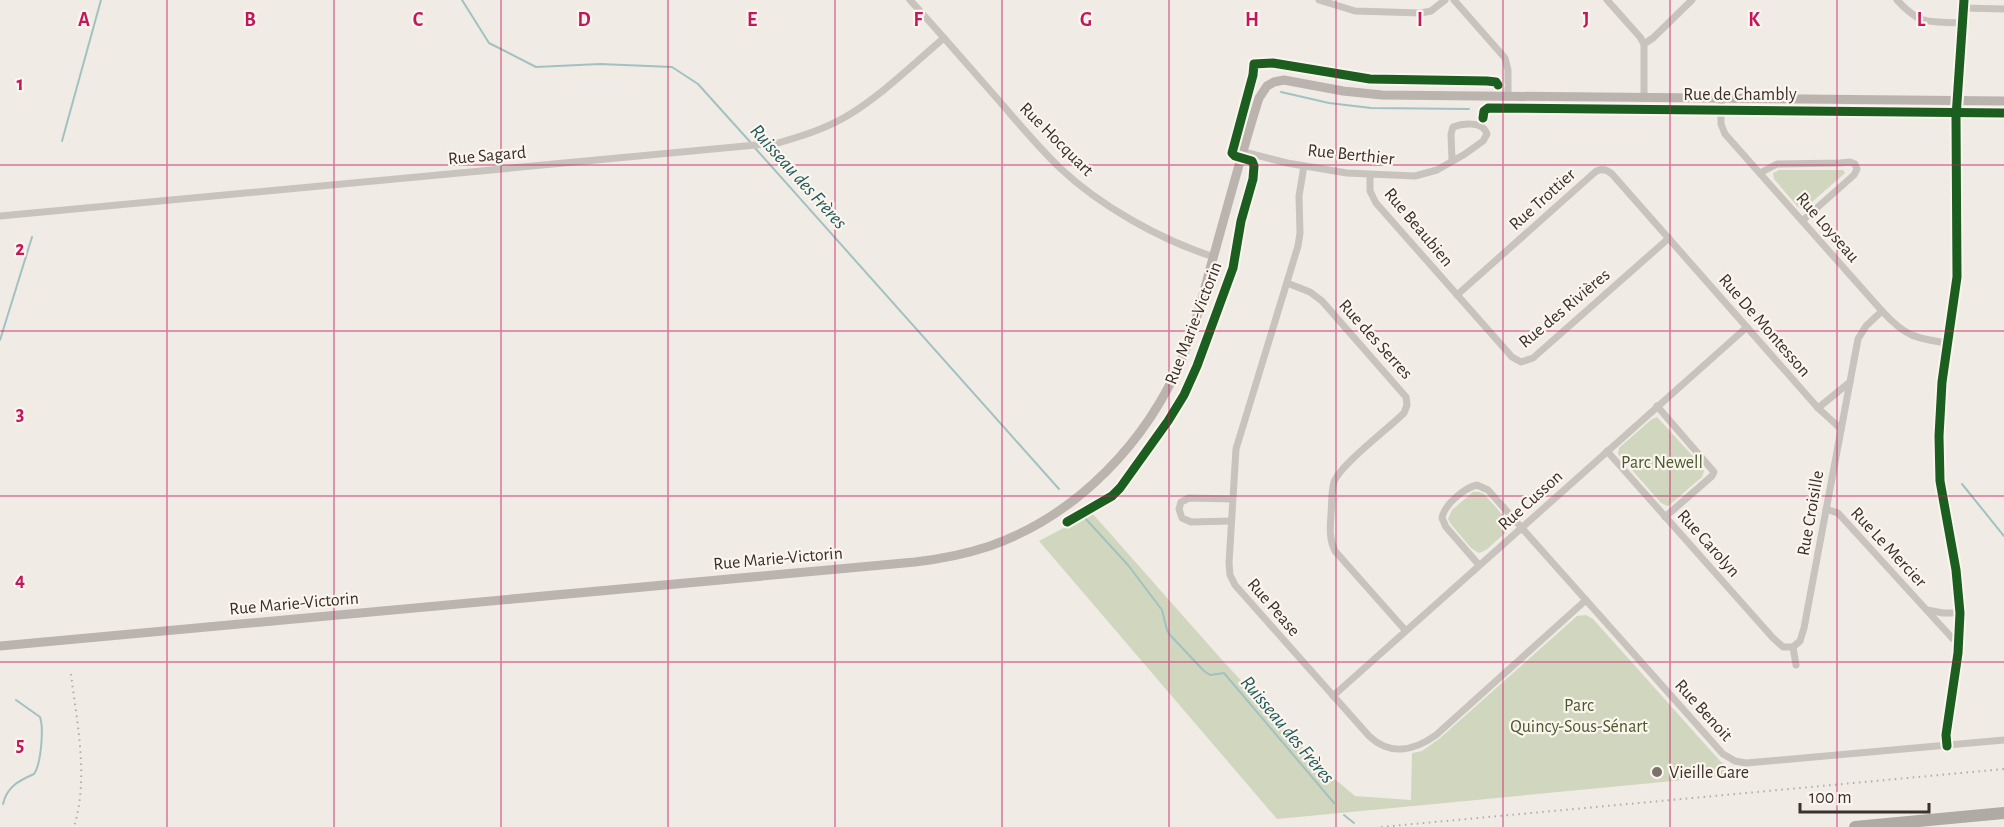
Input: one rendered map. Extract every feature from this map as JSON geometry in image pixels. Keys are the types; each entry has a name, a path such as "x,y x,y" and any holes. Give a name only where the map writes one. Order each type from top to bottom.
{"highway":[{"path":"1854,827 2004,813"}],"street":[{"name":"Rue Hocquart","path":"910,0 1060,168 1115,210 1152,230 1214,257"},
{"path":"1319,0 1355,11 1421,13 1434,9 1445,0"},
{"path":"1454,0 1505,58 1508,67 1508,96"},
{"path":"1607,0 1644,44 1644,98"},
{"path":"1644,44 1660,32 1692,0"},
{"path":"1897,0 1910,14 1921,20 1963,24"},
{"path":"1947,746 1946,735 1960,641 1960,613 1956,570 1939,471 1941,400 1958,270 1957,101 1964,4 2004,9"},
{"name":"Rue Sagard","path":"0,216 778,143 812,133 846,117 872,100 944,38"},
{"name":"Rue de Chambly","path":"1274,82 1288,80 1343,91 1382,95 2004,101"},
{"name":"Rue Marie-Victorin","path":"0,646 905,563 946,558 992,545 1034,525 1075,498 1111,467 1141,432 1165,395 1184,356 1198,314 1259,98 1274,82"},
{"name":"Rue Loyseau","path":"1721,98 1721,122 1724,132 1882,311 1898,328 1908,334 1947,343"},
{"name":"Rue Berthier","path":"1244,152 1304,166 1370,175 1420,175 1437,170 1465,154 1484,140 1487,134 1485,128 1477,125 1453,127 1452,160"},
{"path":"1760,173 1777,164 1850,162 1855,164 1857,170 1854,175 1802,221"},
{"name":"Rue Pease","path":"1304,166 1299,207 1300,238 1236,449 1229,567 1233,582 1376,742 1392,749 1406,750 1436,735 1586,600"},
{"name":"Rue Trottier","path":"1457,295 1598,170 1606,170 1612,174 1668,238"},
{"name":"Rue Beaubien","path":"1370,175 1370,191 1374,200 1457,295"},
{"name":"Rue des Rivières","path":"1457,295 1514,358 1521,362 1529,361 1668,238"},
{"name":"Rue De Montesson","path":"1668,238 1818,408 1840,429"},
{"name":"Rue des Serres","path":"1287,283 1306,290 1322,301 1406,396 1407,405 1404,413 1336,476 1332,490 1330,540 1335,551 1406,630"},
{"name":"Rue Croisille","path":"1793,647 1800,640 1804,628 1859,336 1882,311"},
{"name":"Rue Cusson","path":"1333,696 1747,327"},
{"path":"1818,408 1850,382"},
{"path":"1657,406 1714,471 1712,476 1665,517"},
{"name":"Rue Carolyn","path":"1607,451 1773,638 1783,646 1793,647"},
{"name":"Rue Benoit","path":"1479,565 1444,525 1442,515 1447,506 1469,488 1482,486 1723,753 1735,761 1746,763 2004,740"},
{"path":"1231,521 1191,522 1182,518 1179,509 1183,501 1189,498 1232,499"},
{"name":"Rue Le Mercier","path":"1826,510 1838,513 1953,639 1960,641"},
{"name":"Rue Le Mercier","path":"1927,610 1960,613"},
{"path":"1793,647 1796,665"}],"green space":[{"path":"1779,170 1843,170 1845,173 1804,209 1798,207 1774,179 1773,173"},
{"name":"Parc Newell","path":"1657,417 1704,471 1702,477 1668,506 1661,503 1618,454 1619,448"},
{"path":"1473,492 1484,494 1507,520 1508,525 1505,533 1486,550 1479,553 1471,548 1448,519 1452,510"},
{"name":"Parc Quincy-Sous-Sénart","path":"1092,513 1223,661 1325,771 1355,796 1411,800 1412,753 1422,751 1439,739 1577,616 1586,615 1593,619 1720,761 1736,769 1736,775 1277,819 1039,541"}],"waterway":[{"path":"62,141 101,0"},
{"name":"Ruisseau des Frères","path":"462,0 489,43 536,67 600,64 672,67 698,84 752,144"},
{"path":"1281,92 1329,103 1371,108 1469,109"},
{"name":"Ruisseau des Frères","path":"755,148 1059,489"},
{"path":"0,340 32,237"},
{"path":"1962,484 2004,536"},
{"name":"Ruisseau des Frères","path":"1084,517 1128,565 1162,610 1170,635 1204,671 1210,675 1224,673 1334,803"},
{"path":"3,804 7,793 14,785 34,774 41,746 40,717 16,700"},
{"name":"Ruisseau des Frères","path":"1344,815 1354,823"}],"railway":[{"path":"71,674 79,731 81,770 81,789 74,827"},
{"path":"1381,827 2004,769"}],"cycle path":[{"path":"1947,746 1946,735 1958,653 1960,613 1956,570 1940,481 1939,436 1942,382 1957,277 1956,117 1964,0"},
{"path":"1067,522 1112,496 1120,488 1168,421 1184,395 1197,366 1233,268 1241,221 1253,179 1252,161 1232,153 1254,64 1273,63 1370,79 1487,81 1496,82 1498,85"},
{"path":"1483,118 1484,111 1488,108 2004,113"}],"place":[{"name":"Vieille Gare","path":"1657,772"}]}
